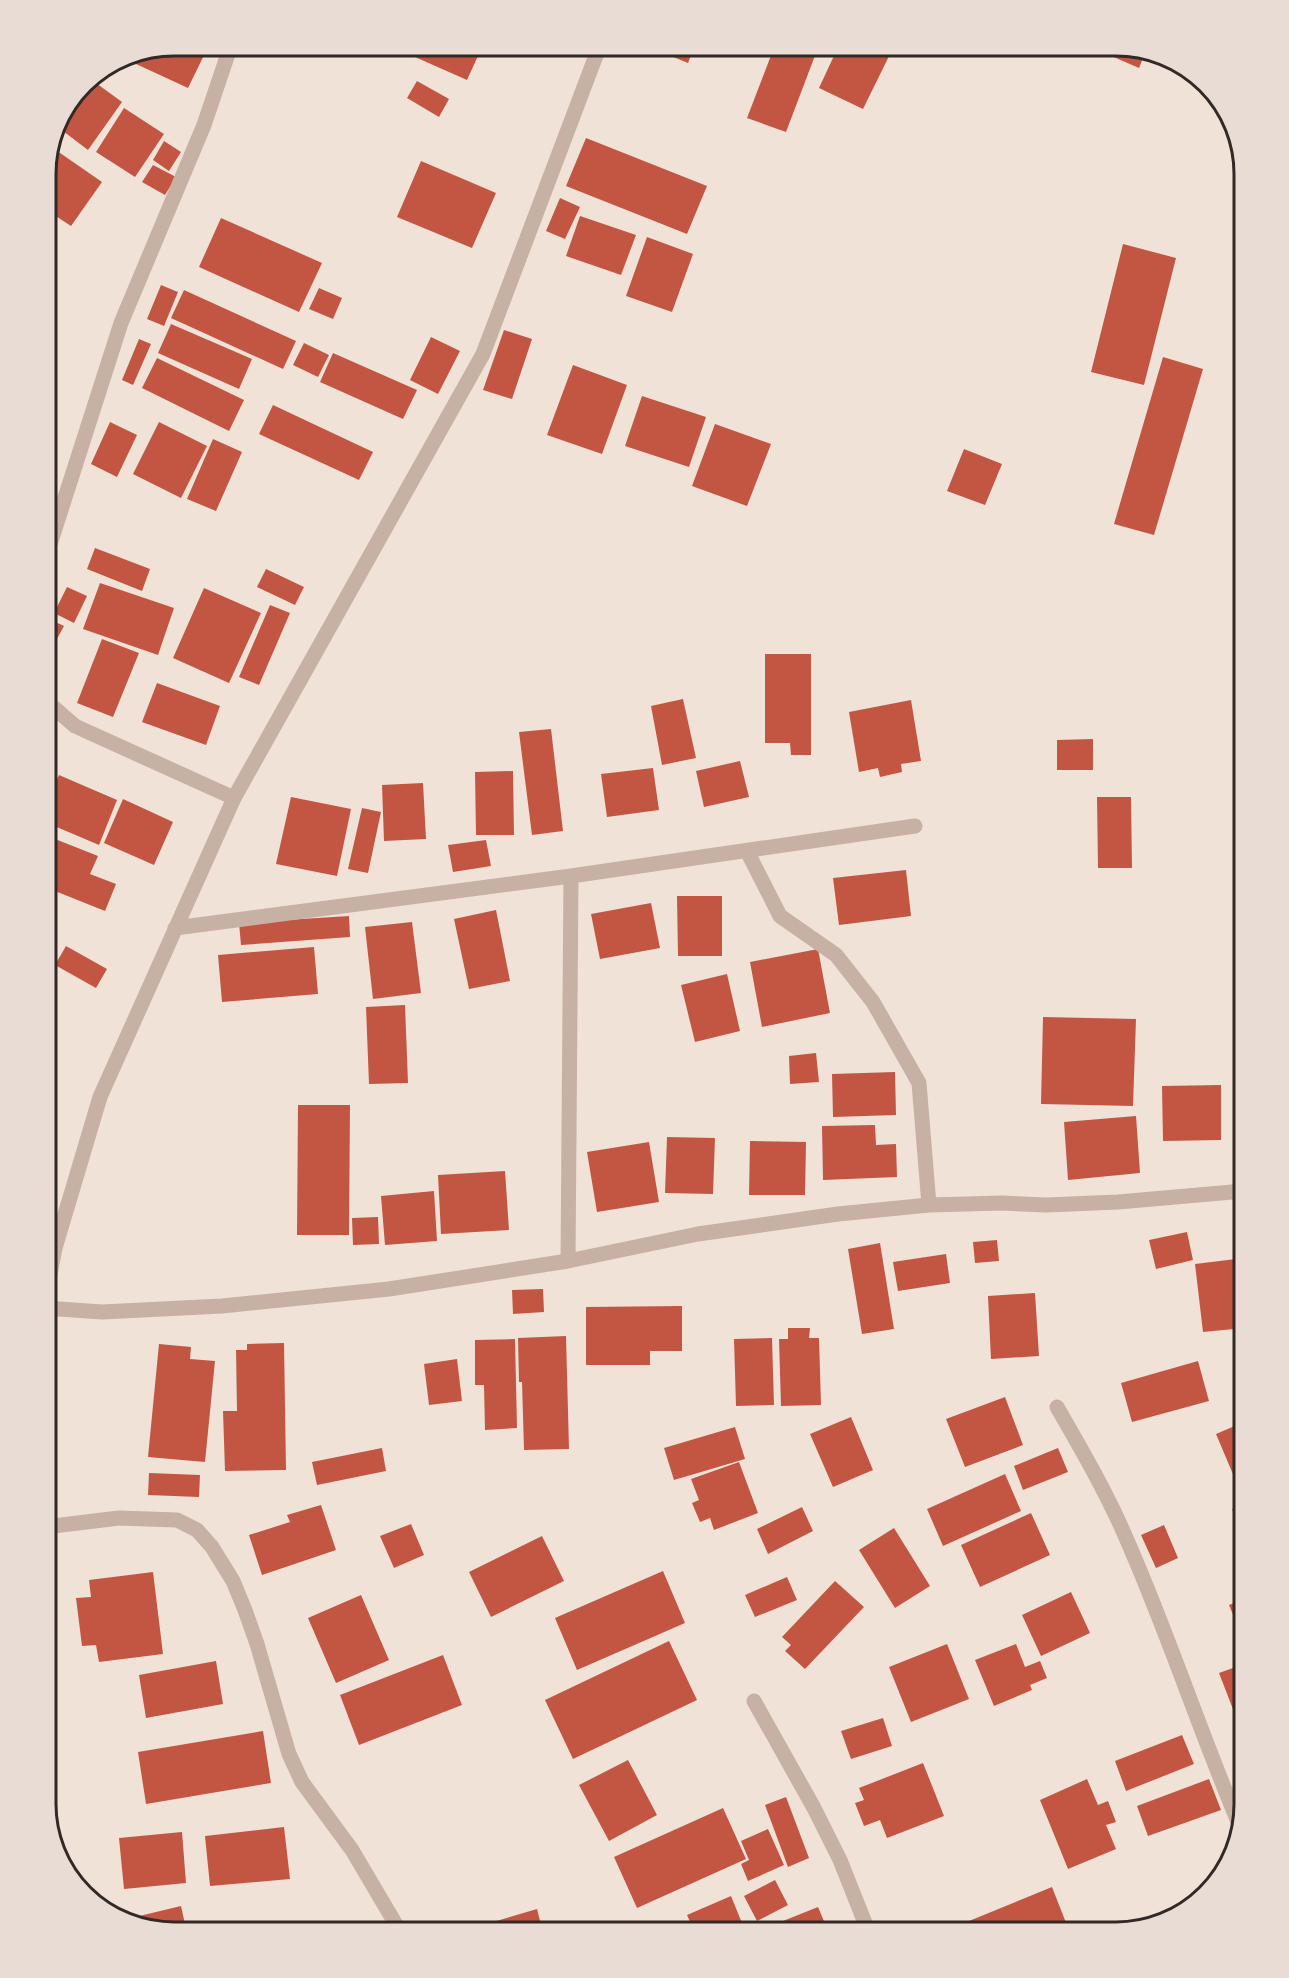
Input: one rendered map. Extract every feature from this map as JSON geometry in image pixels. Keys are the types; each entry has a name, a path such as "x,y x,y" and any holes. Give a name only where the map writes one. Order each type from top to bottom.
{"street":[{"path":"56,526 121,323 204,125 227,56"},
{"path":"56,1248 100,1097 234,798 483,354 596,56"},
{"path":"56,710 75,726 234,798"},
{"path":"176,928 571,876 915,826"},
{"path":"747,850 780,916 836,955 873,1002 919,1083 928,1205"},
{"path":"568,1261 571,876"},
{"path":"56,1309 102,1312 222,1306 389,1289 568,1261 710,1232 838,1214 928,1205 1118,1202 1234,1192"},
{"path":"1057,1407 1096,1474 1123,1531 1233,1810"},
{"path":"56,1526 119,1518 177,1520 197,1530 212,1546 233,1581 245,1610 289,1754 302,1782 352,1850 395,1922"},
{"path":"754,1701 814,1808 840,1860 865,1922"}],"building":[{"path":"204,56 188,88 133,63 158,57"},
{"path":"413,56 478,56 467,80"},
{"path":"671,56 691,56 688,63"},
{"path":"771,56 815,56 786,132 747,118"},
{"path":"834,56 889,56 863,109 819,88"},
{"path":"1111,56 1143,59 1139,68"},
{"path":"417,81 449,99 439,117 407,98"},
{"path":"97,84 122,102 88,150 63,131 71,114"},
{"path":"124,108 164,134 135,177 96,152"},
{"path":"586,138 707,186 687,234 566,186"},
{"path":"164,141 181,152 169,171 153,160"},
{"path":"58,152 102,182 71,226 56,216"},
{"path":"421,161 496,193 472,248 397,217"},
{"path":"153,165 176,177 165,195 142,182"},
{"path":"560,198 580,207 565,239 546,231"},
{"path":"580,216 636,235 621,275 566,256"},
{"path":"221,218 322,263 299,312 199,267"},
{"path":"647,237 693,254 672,312 626,296"},
{"path":"1123,244 1176,258 1144,385 1091,372"},
{"path":"161,285 178,292 164,326 147,319"},
{"path":"319,288 342,298 333,319 309,309"},
{"path":"184,290 296,341 283,369 171,318"},
{"path":"171,324 252,359 239,389 158,353"},
{"path":"504,330 532,339 512,399 483,390"},
{"path":"431,337 460,351 438,394 410,380"},
{"path":"139,339 151,344 133,385 122,380"},
{"path":"304,343 329,355 318,377 293,365"},
{"path":"333,353 417,390 403,419 320,382"},
{"path":"1163,357 1203,369 1154,535 1114,524"},
{"path":"157,358 244,400 229,431 142,388"},
{"path":"573,365 627,385 602,454 547,435"},
{"path":"642,396 706,417 689,467 625,446"},
{"path":"273,405 373,452 359,480 259,434"},
{"path":"110,422 137,435 117,477 91,464"},
{"path":"159,422 207,446 181,498 133,474"},
{"path":"715,424 771,444 747,506 692,486"},
{"path":"213,439 242,452 216,511 187,499"},
{"path":"964,449 1002,464 985,505 947,491"},
{"path":"95,548 150,569 142,591 87,569"},
{"path":"266,569 304,587 295,605 257,587"},
{"path":"100,583 174,608 158,655 83,629"},
{"path":"67,587 87,596 74,623 56,614 56,609"},
{"path":"204,588 261,613 229,683 173,658"},
{"path":"270,605 290,613 259,685 239,677"},
{"path":"56,622 64,626 56,641"},
{"path":"102,639 139,653 113,717 77,703"},
{"path":"765,654 811,654 811,755 791,755 790,743 765,743"},
{"path":"157,683 220,706 206,745 142,722"},
{"path":"683,699 696,758 662,765 651,706"},
{"path":"911,700 921,761 901,764 902,772 880,777 878,768 859,772 849,712"},
{"path":"551,729 563,831 532,835 519,732"},
{"path":"1093,739 1093,770 1057,770 1057,740"},
{"path":"740,761 749,797 704,807 696,771"},
{"path":"653,768 659,810 607,817 601,774"},
{"path":"513,771 514,835 476,835 475,772"},
{"path":"59,775 117,800 99,845 56,827 56,782"},
{"path":"423,783 426,839 384,841 382,785"},
{"path":"291,797 351,809 337,876 276,864"},
{"path":"1097,797 1131,797 1132,868 1098,868"},
{"path":"123,799 173,822 154,865 104,843"},
{"path":"362,808 381,812 368,873 348,869"},
{"path":"56,839 98,856 90,874 116,884 105,911 56,891"},
{"path":"486,840 491,866 453,872 448,845"},
{"path":"906,870 911,916 839,925 833,878"},
{"path":"677,896 722,896 722,956 678,956"},
{"path":"651,903 660,948 600,959 591,914"},
{"path":"496,910 510,981 469,989 454,919"},
{"path":"349,916 350,937 241,945 239,923"},
{"path":"412,922 421,993 373,999 365,927"},
{"path":"66,946 107,969 96,988 56,966"},
{"path":"314,947 318,994 222,1002 218,955"},
{"path":"818,949 830,1013 762,1027 750,962"},
{"path":"727,974 740,1031 695,1042 681,985"},
{"path":"405,1005 408,1083 369,1084 366,1007"},
{"path":"1043,1017 1136,1019 1133,1106 1041,1104"},
{"path":"816,1053 819,1082 790,1084 789,1056"},
{"path":"895,1072 896,1115 833,1117 832,1074"},
{"path":"1221,1085 1221,1140 1163,1141 1162,1086"},
{"path":"298,1105 350,1105 349,1235 297,1235"},
{"path":"1136,1116 1140,1173 1068,1180 1064,1122"},
{"path":"875,1125 876,1145 896,1144 897,1177 823,1180 822,1126"},
{"path":"667,1137 715,1138 713,1194 665,1193"},
{"path":"750,1141 806,1142 805,1195 749,1195"},
{"path":"649,1142 659,1202 597,1212 587,1152"},
{"path":"505,1171 509,1230 441,1234 438,1175"},
{"path":"434,1191 437,1241 385,1245 381,1196"},
{"path":"378,1217 379,1244 353,1245 352,1218"},
{"path":"1187,1232 1193,1260 1156,1269 1149,1240"},
{"path":"997,1240 999,1261 975,1263 973,1242"},
{"path":"880,1243 894,1329 862,1334 848,1249"},
{"path":"946,1254 950,1283 898,1291 893,1262"},
{"path":"1234,1259 1234,1329 1203,1332 1195,1264"},
{"path":"543,1289 544,1312 513,1314 512,1290"},
{"path":"1035,1293 1039,1356 991,1359 988,1296"},
{"path":"682,1306 682,1351 650,1351 650,1365 586,1365 586,1307"},
{"path":"788,1328 810,1328 809,1338 819,1338 821,1405 781,1406 779,1339 788,1339"},
{"path":"566,1336 569,1449 524,1450 518,1338"},
{"path":"772,1338 774,1405 736,1406 734,1339"},
{"path":"515,1339 517,1428 485,1430 484,1385 475,1385 475,1340"},
{"path":"284,1343 286,1470 225,1471 223,1411 237,1411 236,1350 247,1350 247,1344"},
{"path":"159,1344 191,1347 190,1359 215,1361 205,1462 148,1457"},
{"path":"457,1359 462,1401 429,1405 424,1364"},
{"path":"1198,1361 1209,1401 1132,1422 1121,1383"},
{"path":"1005,1397 1023,1445 965,1467 946,1419"},
{"path":"851,1417 873,1470 833,1487 810,1434"},
{"path":"1234,1426 1234,1477 1216,1434"},
{"path":"735,1427 745,1459 674,1480 664,1448"},
{"path":"382,1448 386,1471 317,1485 312,1462"},
{"path":"1058,1448 1068,1472 1023,1490 1014,1466"},
{"path":"739,1462 758,1513 714,1530 710,1518 700,1522 692,1503 699,1500 691,1479"},
{"path":"149,1473 200,1475 199,1497 148,1495"},
{"path":"1005,1474 1021,1511 943,1546 927,1509"},
{"path":"321,1505 336,1550 262,1575 249,1535 290,1522 287,1515"},
{"path":"802,1507 813,1531 768,1554 757,1529"},
{"path":"1031,1513 1050,1555 980,1587 961,1545"},
{"path":"411,1524 424,1555 394,1568 380,1536"},
{"path":"1164,1525 1178,1558 1156,1568 1141,1535"},
{"path":"894,1528 930,1586 895,1608 859,1550"},
{"path":"542,1536 564,1581 491,1617 469,1572"},
{"path":"663,1571 685,1623 577,1670 555,1618"},
{"path":"153,1572 163,1654 99,1662 96,1645 82,1646 76,1598 91,1597 89,1580"},
{"path":"787,1577 797,1600 755,1617 745,1595"},
{"path":"835,1581 864,1607 805,1669 785,1651 791,1645 782,1637"},
{"path":"1071,1592 1090,1633 1041,1656 1022,1615"},
{"path":"361,1595 389,1660 336,1683 308,1618"},
{"path":"1234,1603 1234,1617 1229,1605"},
{"path":"669,1641 697,1700 573,1759 545,1700"},
{"path":"947,1644 969,1699 911,1722 889,1667"},
{"path":"1016,1644 1025,1667 1040,1661 1047,1678 1030,1685 1032,1690 994,1706 975,1660"},
{"path":"443,1655 462,1705 359,1745 340,1695"},
{"path":"216,1661 223,1704 146,1718 139,1675"},
{"path":"1234,1668 1234,1712 1219,1673"},
{"path":"883,1718 892,1746 851,1759 841,1731"},
{"path":"263,1731 271,1783 146,1804 138,1752"},
{"path":"1182,1735 1194,1764 1126,1791 1115,1761"},
{"path":"628,1760 657,1815 609,1841 579,1785"},
{"path":"923,1763 944,1816 887,1838 880,1820 864,1826 855,1803 864,1800 859,1788"},
{"path":"1087,1779 1098,1805 1108,1801 1116,1822 1106,1825 1116,1849 1068,1869 1040,1800"},
{"path":"1209,1779 1221,1810 1148,1836 1137,1806"},
{"path":"786,1797 809,1858 788,1867 765,1805"},
{"path":"723,1808 746,1859 637,1908 614,1857"},
{"path":"284,1827 290,1879 210,1886 205,1836"},
{"path":"768,1829 784,1865 748,1881 741,1864 749,1860 741,1841"},
{"path":"182,1832 186,1883 124,1889 119,1838"},
{"path":"775,1880 788,1905 757,1921 744,1896"},
{"path":"1052,1887 1066,1922 967,1922"},
{"path":"731,1896 742,1922 690,1922 687,1915"},
{"path":"181,1906 185,1922 166,1922 137,1916"},
{"path":"818,1907 824,1922 780,1922"},
{"path":"537,1909 540,1922 493,1922"}]}
